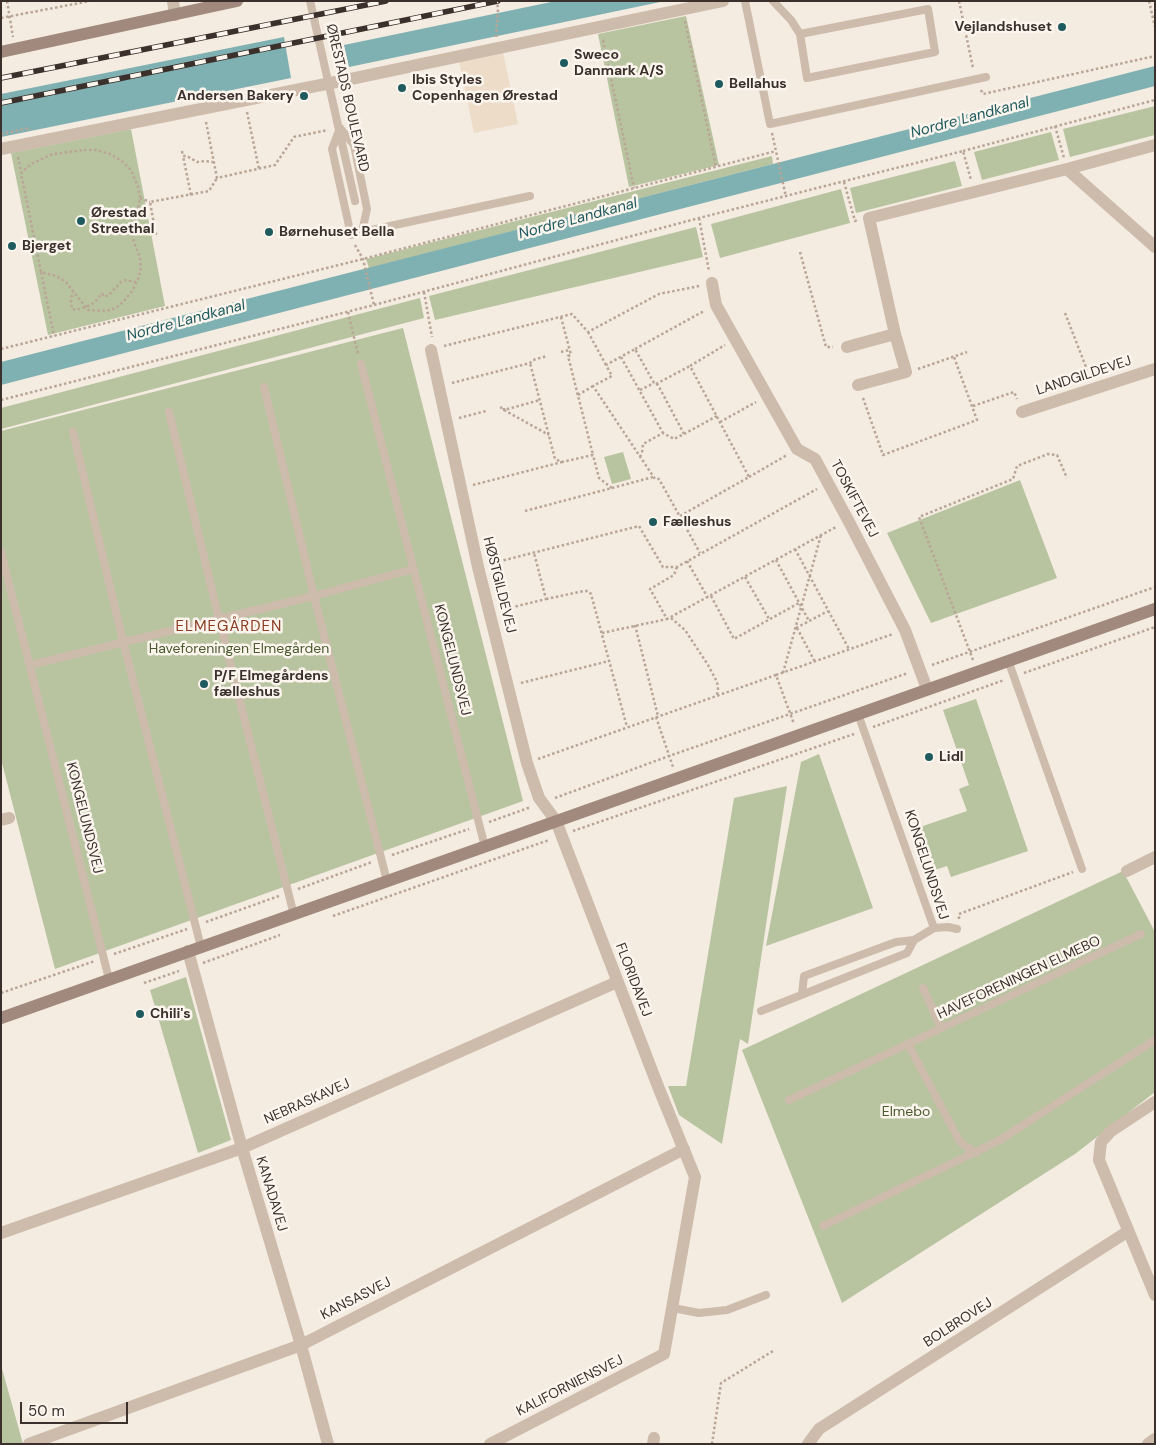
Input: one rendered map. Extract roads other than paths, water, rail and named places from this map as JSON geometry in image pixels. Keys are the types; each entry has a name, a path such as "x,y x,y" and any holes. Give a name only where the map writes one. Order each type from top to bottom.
{"street":[{"path":"173,1 175,15"},
{"path":"1,52 237,1"},
{"path":"1,149 328,84 723,1"},
{"path":"858,385 906,372 895,334 868,218 1067,169 1155,145"},
{"path":"1067,169 1155,247"},
{"name":"TOSKIFTEVEJ","path":"712,283 716,304 797,449 815,459 848,520 905,630 926,689"},
{"path":"847,347 895,334"},
{"name":"HØSTGILDEVEJ","path":"432,349 478,567 527,763 539,798 556,820"},
{"name":"LANDGILDEVEJ","path":"1022,412 1155,369"},
{"path":"1,1018 1155,609"},
{"name":"FLORIDAVEJ","path":"556,820 617,982 695,1177 664,1354"},
{"path":"1127,871 1155,857"},
{"name":"KANADAVEJ","path":"188,951 242,1148 301,1345 328,1444"},
{"name":"NEBRASKAVEJ","path":"1,1233 242,1148 617,982"},
{"path":"1155,1102 1111,1131 1100,1142 1099,1160 1127,1232 1155,1295"},
{"name":"KANSASVEJ","path":"29,1444 301,1345 684,1149"},
{"name":"BOLBROVEJ","path":"808,1444 819,1430 1127,1232"},
{"name":"KALIFORNIENSVEJ","path":"490,1444 664,1354"},
{"path":"1148,1444 1155,1439"}],"lane":[{"name":"ØRESTADS BOULEVARD","path":"310,1 355,201"},
{"path":"745,1 770,124 986,77"},
{"path":"773,1 791,20 800,34 807,78 934,52 928,9 800,34"},
{"path":"362,232 367,210 354,145 340,128 332,149 350,235 530,196"},
{"name":"KONGELUNDSVEJ","path":"361,364 484,847"},
{"path":"264,387 314,596 387,880"},
{"path":"169,412 219,620 294,915"},
{"path":"73,432 123,641 201,947"},
{"name":"KONGELUNDSVEJ","path":"1,552 108,979"},
{"path":"30,665 314,596 413,568"},
{"path":"1008,660 1082,869"},
{"name":"KONGELUNDSVEJ","path":"761,1011 907,953 914,940 934,928 858,714"},
{"path":"934,928 948,927 957,930"},
{"name":"HAVEFORENINGEN ELMEBO","path":"789,1100 1141,934"},
{"path":"802,994 804,976 896,942 914,940"},
{"path":"923,988 941,1028"},
{"path":"823,1226 1000,1140 1155,1040"},
{"path":"908,1044 960,1142 976,1153"},
{"path":"673,1308 699,1313 728,1310 766,1295"}],"water":[{"path":"556,1 665,1 349,67 344,45"},
{"path":"284,37 291,78 1,137 1,94"},
{"name":"Nordre Landkanal","path":"1155,66 1155,86 1,385 1,362"}],"railway":[{"path":"1,78 386,1"},
{"path":"1,103 498,1"}],"place":[{"name":"Vejlandshuset","path":"1062,27"},
{"name":"Sweco Danmark A/S","path":"564,63"},
{"name":"Bellahus","path":"719,84"},
{"name":"Ibis Styles Copenhagen Ørestad","path":"402,88"},
{"name":"Andersen Bakery","path":"304,96"},
{"name":"Ørestad Streethal","path":"81,221"},
{"name":"Børnehuset Bella","path":"269,232"},
{"name":"Bjerget","path":"12,246"},
{"name":"Fælleshus","path":"653,522"},
{"name":"P/F Elmegårdens fælleshus","path":"204,684"},
{"name":"Lidl","path":"929,757"},
{"name":"Chili's","path":"140,1014"}],"district":[{"name":"ELMEGÅRDEN","path":"229,627"}],"park label":[{"name":"Haveforeningen Elmegården","path":"239,649"},
{"name":"Elmebo","path":"906,1112"}]}
